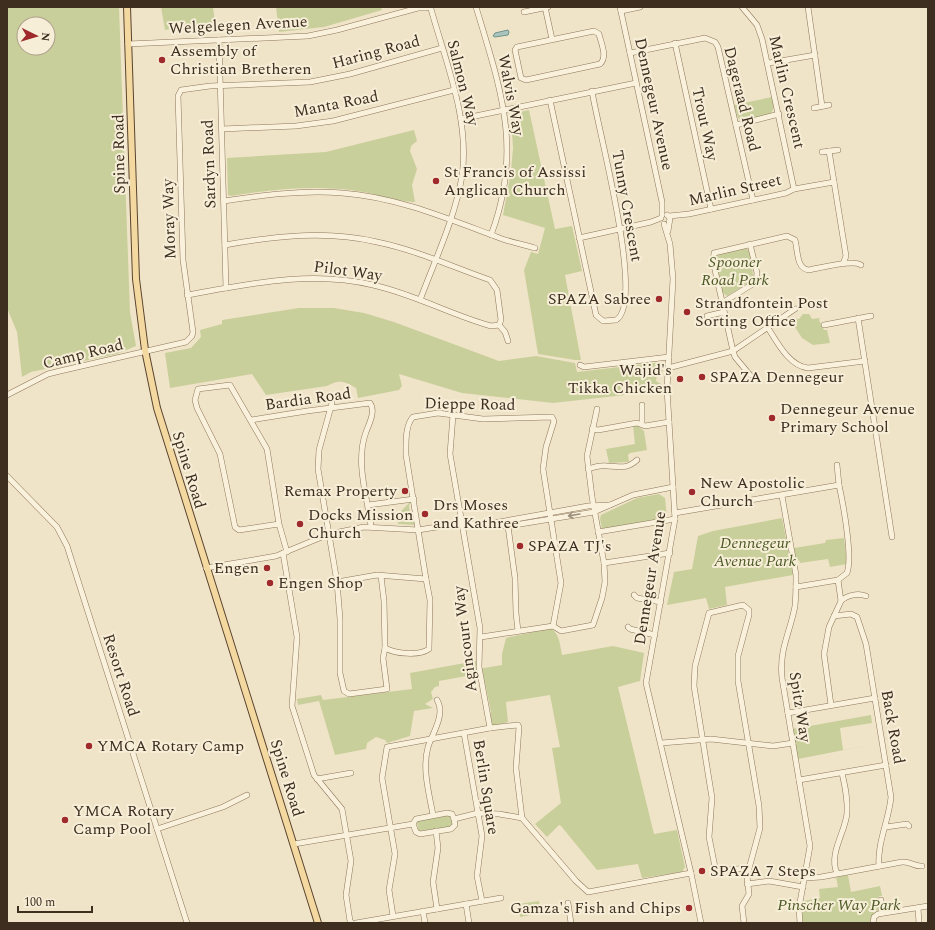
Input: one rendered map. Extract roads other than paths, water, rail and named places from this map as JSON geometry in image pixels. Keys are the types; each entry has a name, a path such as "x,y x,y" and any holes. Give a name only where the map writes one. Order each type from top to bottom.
{"main road":[{"name":"Spine Road","path":"127,7 136,279 145,350 159,415 318,923"}],"street":[{"name":"Welgelegen Avenue","path":"128,44 308,36 337,30 418,7 430,8"},
{"name":"Walvis Way","path":"476,7 504,110 508,140 507,174 501,205 491,235"},
{"path":"524,12 546,7 552,39"},
{"path":"620,9 640,7"},
{"name":"Marlin Crescent","path":"742,7 757,25 769,64 794,189"},
{"path":"808,7 822,106"},
{"name":"Salmon Way","path":"420,300 450,220 462,175 463,141 461,119 430,8"},
{"name":"Dennegeur Avenue","path":"620,9 668,232 674,279 668,368 669,422 675,516 670,553 646,683 691,873 700,923"},
{"path":"596,32 599,34 604,61 600,64 526,80 522,79 516,47 552,39 596,32"},
{"name":"Dageraad Road","path":"630,53 705,38 715,42 718,47 753,200"},
{"name":"Sardyn Road","path":"219,40 226,288"},
{"name":"Trout Way","path":"675,43 711,209"},
{"name":"Haring Road","path":"220,86 315,81 350,74 442,48"},
{"path":"769,64 815,55"},
{"path":"461,119 636,83"},
{"name":"Moray Way","path":"145,350 186,342 190,339 193,332 183,260 178,96 183,88 220,86"},
{"name":"Manta Road","path":"222,129 290,126 333,121 454,90"},
{"name":"Tunny Crescent","path":"550,100 596,315 603,321 616,320 623,313 625,300 625,265 620,229 592,91"},
{"path":"814,108 829,105"},
{"path":"736,125 779,114"},
{"path":"822,152 838,150"},
{"path":"829,151 846,256 843,264"},
{"name":"Marlin Street","path":"579,238 786,193 794,189 834,182"},
{"path":"224,201 291,193 343,193 391,201 491,235 535,248"},
{"path":"225,245 282,236 318,235 376,241 435,260 493,283 497,290 501,316 500,324 506,332 508,341"},
{"path":"750,375 735,357 733,351 713,255 716,252 783,237 792,238 795,242 800,265 803,269 809,270 843,264 858,263 861,265"},
{"path":"722,303 756,282 757,273 750,244"},
{"name":"Pilot Way","path":"187,295 286,279 326,278 374,285 420,300 484,325 495,327 500,324"},
{"path":"668,368 733,351 795,309"},
{"path":"707,316 724,312"},
{"path":"824,325 871,316"},
{"path":"858,318 892,537"},
{"path":"768,328 788,356 801,367 808,368 865,361"},
{"name":"Camp Road","path":"7,395 60,371 140,353 145,350"},
{"path":"580,365 586,366 669,357"},
{"path":"279,524 239,530 235,527 220,454 196,408 195,400 198,389 230,385 267,449 285,553 297,637 292,706 314,775 342,807 351,861 346,899 350,921 352,923"},
{"path":"332,396 319,450 318,469 337,582 340,619 340,673 342,687 346,693 387,689 383,658 385,648 384,601 381,576"},
{"name":"Bardia Road","path":"251,420 370,403 372,407 372,417 364,438 362,456 368,505"},
{"path":"642,405 642,424"},
{"path":"481,637 553,626 561,631 593,625 602,598 605,582 604,563 594,512 587,456 597,409"},
{"name":"Dieppe Road","path":"414,499 406,455 408,429 413,417 438,413 489,419 551,416 554,421 546,447 543,469 550,512"},
{"name":"Agincourt Way","path":"453,415 450,454 481,637 479,667 490,728"},
{"path":"592,429 598,430 637,423 648,426 669,422"},
{"path":"588,468 604,466 624,467 631,465 637,460"},
{"path":"796,587 838,580 846,575 849,564 844,507 839,485 837,465"},
{"name":"Resort Road","path":"7,476 57,528 67,546 186,923"},
{"path":"598,532 839,485"},
{"path":"206,568 285,553 329,534 371,526 418,530 462,523 508,526 594,512 638,493 673,487"},
{"name":"Spitz Way","path":"782,496 796,575 796,587 795,604 783,646 781,666 810,846 799,908 800,923"},
{"path":"371,526 368,505 414,499 430,600 429,649 424,652 406,652 391,651 385,648"},
{"path":"485,525 550,512 611,505"},
{"path":"550,512 561,584 553,626"},
{"path":"508,526 516,578 516,613 518,631"},
{"path":"604,563 670,553"},
{"path":"337,582 371,576 426,579"},
{"path":"838,580 841,601"},
{"path":"831,705 824,654 828,633 841,601 845,597 858,595 866,596"},
{"path":"634,596 637,598 661,602"},
{"path":"744,923 742,906 748,897 747,884 749,869 760,823 737,674 738,656 749,618 749,610 743,605 712,611 707,618 694,674 694,692 712,798 709,837 714,867 721,870 741,868 749,869"},
{"name":"Back Road","path":"834,616 854,615 859,620 866,644 891,797 886,827 879,853 879,866"},
{"path":"628,628 630,630 655,634"},
{"path":"788,714 875,698"},
{"path":"433,815 425,766 439,714 439,704 437,700"},
{"path":"464,733 517,725 519,727 516,768 522,818 587,891 607,889 691,873"},
{"name":"Berlin Square","path":"394,916 389,890 395,854 382,778 387,747 464,733 482,839 477,876 482,901"},
{"path":"661,743 702,740 777,746 793,743"},
{"path":"799,780 886,765"},
{"path":"317,779 351,773"},
{"path":"837,873 835,867 836,849 845,825 848,806 842,773"},
{"path":"157,829 224,807 247,795"},
{"path":"449,813 454,819 453,827 418,834 415,831 414,824 416,819 433,815 449,813"},
{"path":"454,819 478,813 499,814 522,818"},
{"path":"294,844 414,824"},
{"path":"886,827 907,824 909,826"},
{"path":"436,831 438,848 433,882 437,909"},
{"path":"805,878 821,877 909,861 916,866 922,866"},
{"path":"747,884 769,881 803,887"},
{"path":"356,923 500,898"},
{"path":"881,900 882,913"},
{"path":"568,903 571,923"},
{"path":"466,904 470,923"},
{"path":"873,923 876,916 882,913 928,906"},
{"path":"918,908 918,923"},
{"path":"423,911 425,923"}],"water":[{"path":"508,30 508,35 493,36 495,33"}],"place":[{"name":"Assembly of Christian Bretheren","path":"162,60"},
{"name":"St Francis of Assissi Anglican Church","path":"436,181"},
{"name":"SPAZA Sabree","path":"659,299"},
{"name":"Strandfontein Post Sorting Office","path":"687,312"},
{"name":"SPAZA Dennegeur","path":"702,377"},
{"name":"Wajid's Tikka Chicken","path":"680,379"},
{"name":"Dennegeur Avenue Primary School","path":"772,418"},
{"name":"Remax Property","path":"405,491"},
{"name":"New Apostolic Church","path":"692,492"},
{"name":"Drs Moses and Kathree","path":"425,514"},
{"name":"Docks Mission Church","path":"300,524"},
{"name":"SPAZA TJ's","path":"520,546"},
{"name":"Engen","path":"267,568"},
{"name":"Engen Shop","path":"270,583"},
{"name":"YMCA Rotary Camp","path":"89,746"},
{"name":"YMCA Rotary Camp Pool","path":"65,820"},
{"name":"SPAZA 7 Steps","path":"702,871"},
{"name":"Gamza's Fish and Chips","path":"689,908"}],"park label":[{"name":"Spooner Road Park","path":"735,271"},
{"name":"Dennegeur Avenue Park","path":"755,552"},
{"name":"Pinscher Way Park","path":"839,905"}]}
